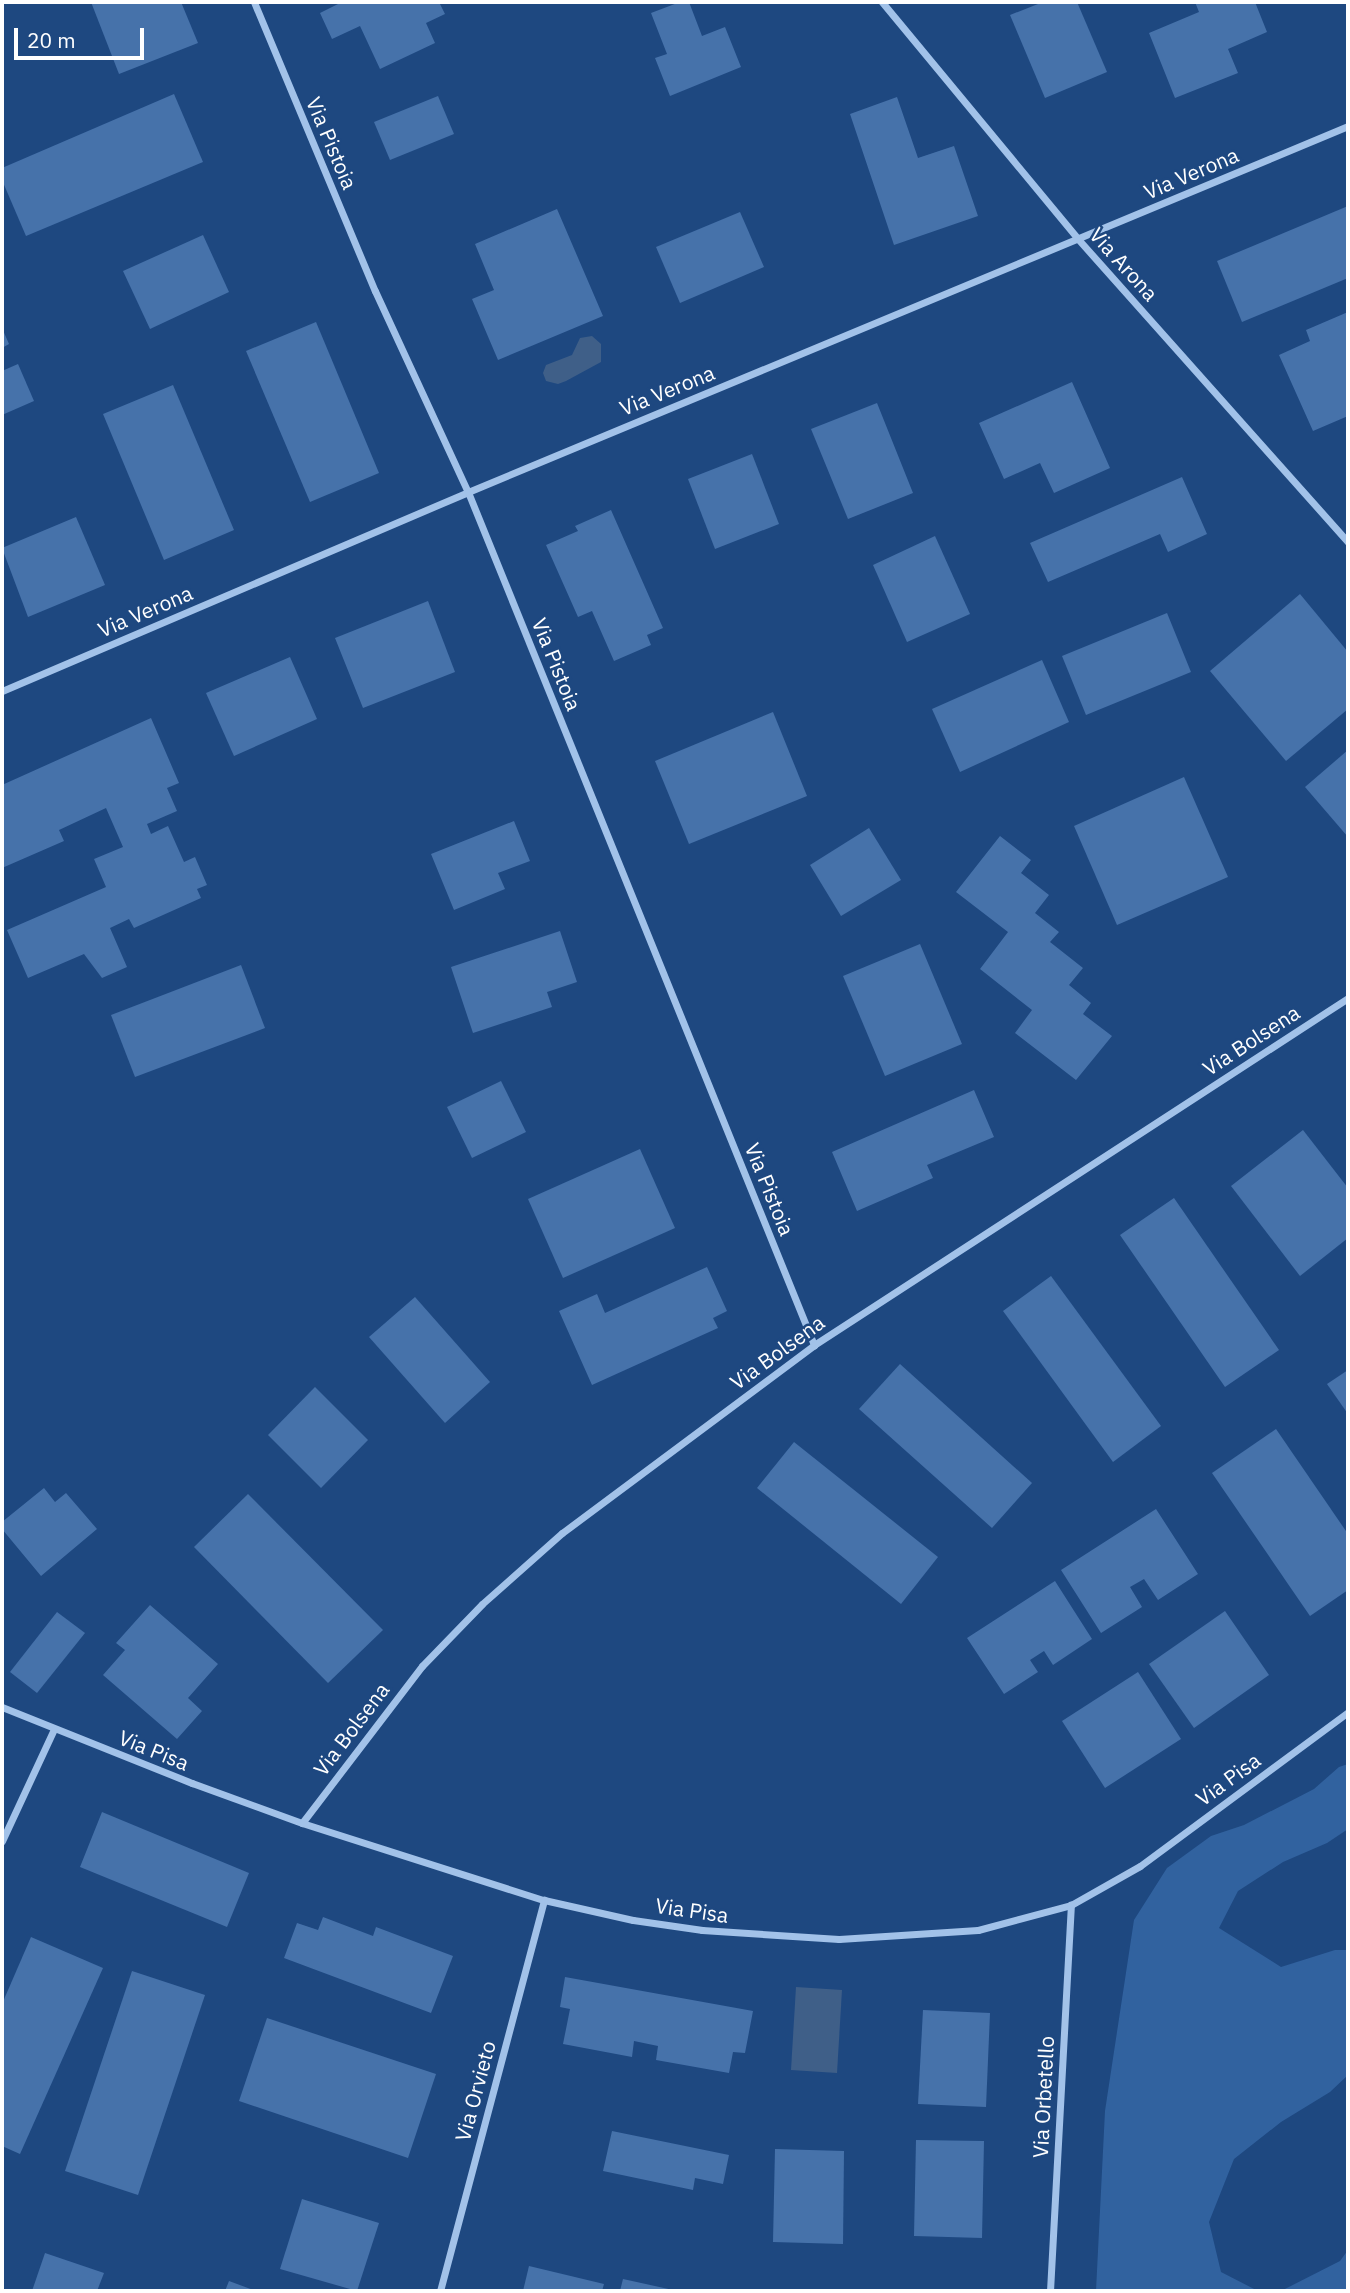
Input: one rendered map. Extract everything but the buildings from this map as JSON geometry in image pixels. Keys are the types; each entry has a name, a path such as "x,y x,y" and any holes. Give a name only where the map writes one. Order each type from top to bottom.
{"street":[{"name":"Via Pistoia","path":"254,2 374,291 468,492 814,1345"},
{"name":"Via Arona","path":"882,2 1078,239 1348,542"},
{"name":"Via Verona","path":"2,691 468,492 1348,126"},
{"name":"Via Bolsena","path":"302,1823 404,1687 482,1604 589,1512 814,1345 1348,998"},
{"name":"Via Pisa","path":"2,1707 302,1823 544,1900 633,1920 702,1930 839,1939 978,1930 1071,1905 1130,1872 1348,1712"},
{"path":"2,1841 54,1729"},
{"name":"Via Orvieto","path":"440,2291 544,1900"},
{"name":"Via Orbetello","path":"1050,2291 1071,1905"}],"shaded area":[{"path":"592,336 601,344 601,362 558,384 546,381 543,373 546,365 572,355 580,338"},
{"path":"1348,1764 1348,1829 1327,1843 1283,1862 1238,1891 1219,1928 1281,1967 1335,1950 1348,1950 1348,2075 1330,2092 1281,2122 1234,2159 1209,2222 1221,2272 1258,2291 1096,2291 1105,2111 1134,1920 1167,1868 1211,1836 1244,1825 1314,1789 1339,1767"},
{"path":"796,1987 842,1990 837,2073 791,2070"},
{"path":"1348,2250 1348,2291 1281,2291 1340,2261"}]}
